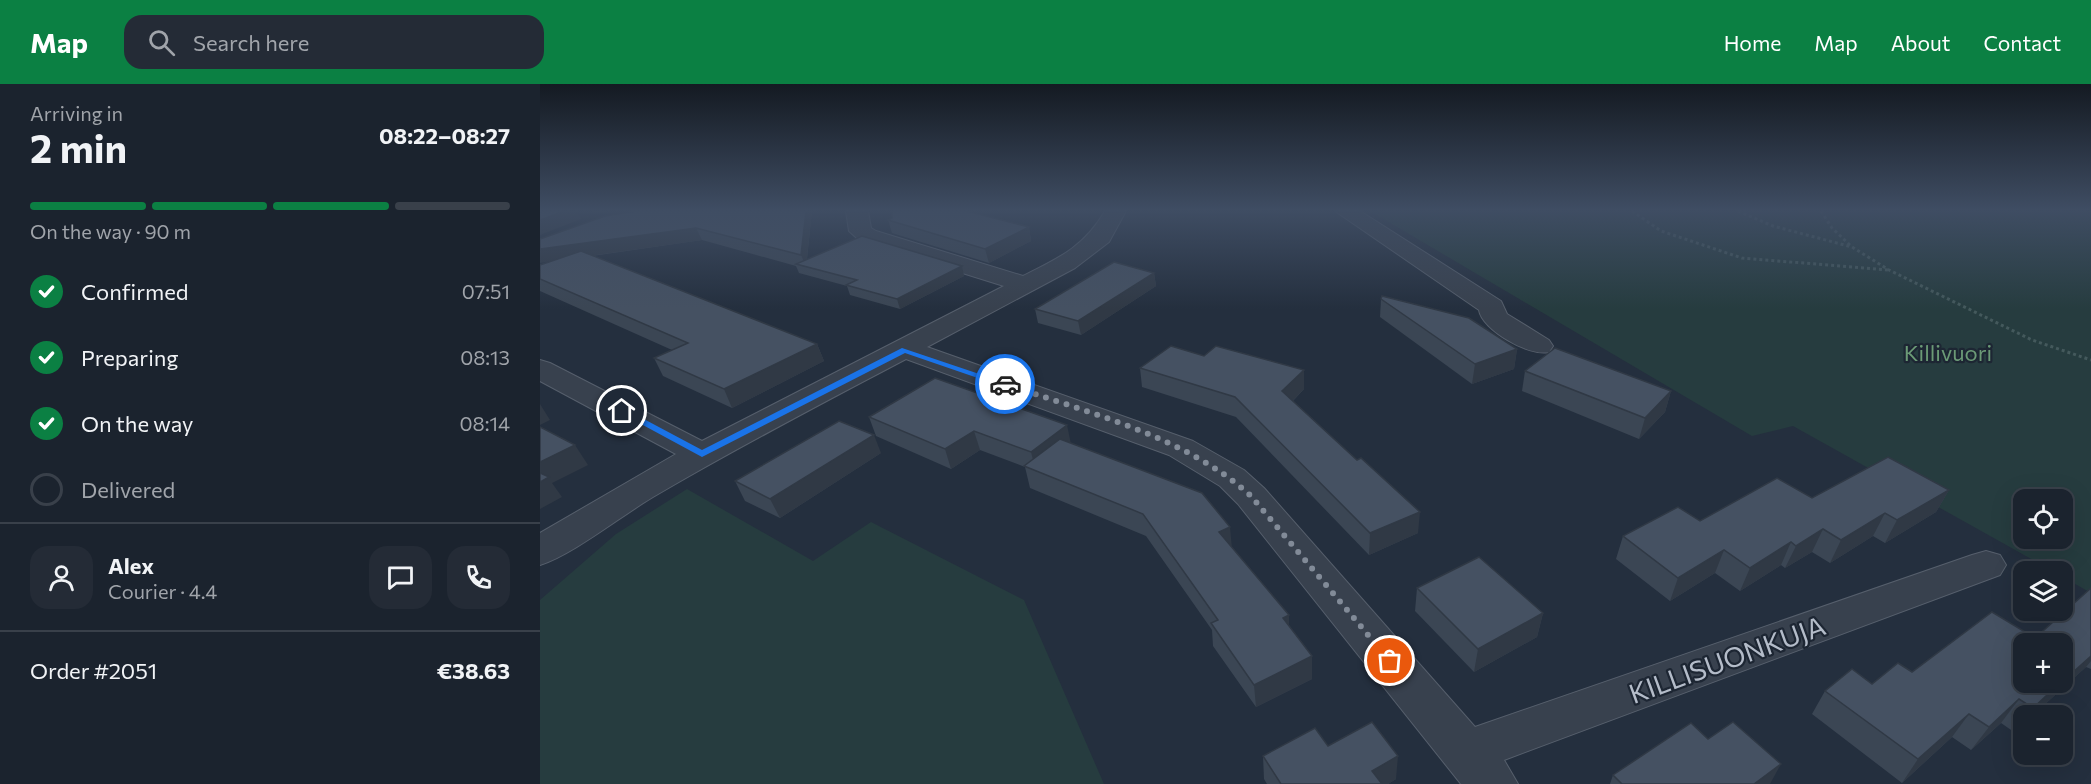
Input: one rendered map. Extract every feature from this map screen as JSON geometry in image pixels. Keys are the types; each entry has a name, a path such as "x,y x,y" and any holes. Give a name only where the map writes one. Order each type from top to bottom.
{"street":[{"path":"893,244 1027,285"},
{"path":"540,551 605,509 702,454 1027,285 1087,250 1093,244"},
{"path":"1395,244 1492,307 1494,318 1539,346"},
{"path":"905,350 1181,448 1232,478 1251,496 1480,768"},
{"path":"540,369 702,454"},
{"name":"KILLISUONKUJA","path":"1480,768 1986,565"}],"path":[{"path":"1699,244 1742,258 1888,270"},
{"path":"1839,244 1852,247"},
{"path":"1848,244 1888,270 2032,340 2091,360"}],"green space":[{"name":"Killivuori","path":"1425,244 2091,244 2091,593 2073,583 2073,561 2035,561 2014,549 2073,549 2073,489 2013,489 2013,549 1793,426 1752,436"},
{"path":"687,489 813,561 871,522 1024,600 1104,784 540,784 540,600 616,534"}],"building":[{"path":"540,244 580,244 540,249"},
{"path":"757,244 802,244 801,255"},
{"path":"844,244 888,244 962,266 897,299 846,285 857,280 796,264"},
{"path":"967,244 996,244 985,249"},
{"path":"581,251 817,344 724,389 654,358 688,343 540,279 540,265"},
{"path":"1114,262 1154,273 1078,321 1035,309"},
{"path":"1382,296 1469,318 1517,349 1475,364 1381,299"},
{"path":"1171,346 1204,356 1216,346 1304,370 1282,391 1357,460 1361,458 1420,512 1370,533 1235,397 1140,368"},
{"path":"1555,348 1671,391 1645,418 1525,371"},
{"path":"935,378 1067,425 1031,452 974,431 945,449 869,417"},
{"path":"839,421 874,435 770,499 735,481"},
{"path":"540,427 575,445 540,462"},
{"path":"1060,439 1202,493 1230,527 1219,532 1289,615 1283,618 1312,656 1254,685 1211,623 1218,620 1143,514 1024,466"},
{"path":"1888,457 1949,490 1897,520 1885,513 1841,540 1823,529 1796,546 1791,542 1750,568 1724,550 1678,578 1623,536 1678,507 1700,521 1777,478 1812,498"},
{"path":"540,473 549,477 540,482"},
{"path":"1479,557 1543,613 1478,649 1417,588"},
{"path":"2091,588 2091,656 2073,672 2073,633 2041,633 2054,621 2073,621 2073,604"},
{"path":"1992,612 2027,633 2013,633 2013,693 2049,693 2036,705 2028,705 2019,699 1989,727 1969,714 1918,759 1825,691 1852,669 1872,684 1898,663 1912,672"},
{"path":"1372,722 1398,756 1372,771 1382,784 1281,784 1263,756 1315,728 1328,746"},
{"path":"1733,722 1781,764 1754,784 1622,784 1613,775 1691,723 1708,739"}],"way so far":[{"path":"1005,384 1181,448 1232,478 1251,496 1390,661"}],"route":[{"path":"622,411 702,454 905,350 1005,384"}]}
